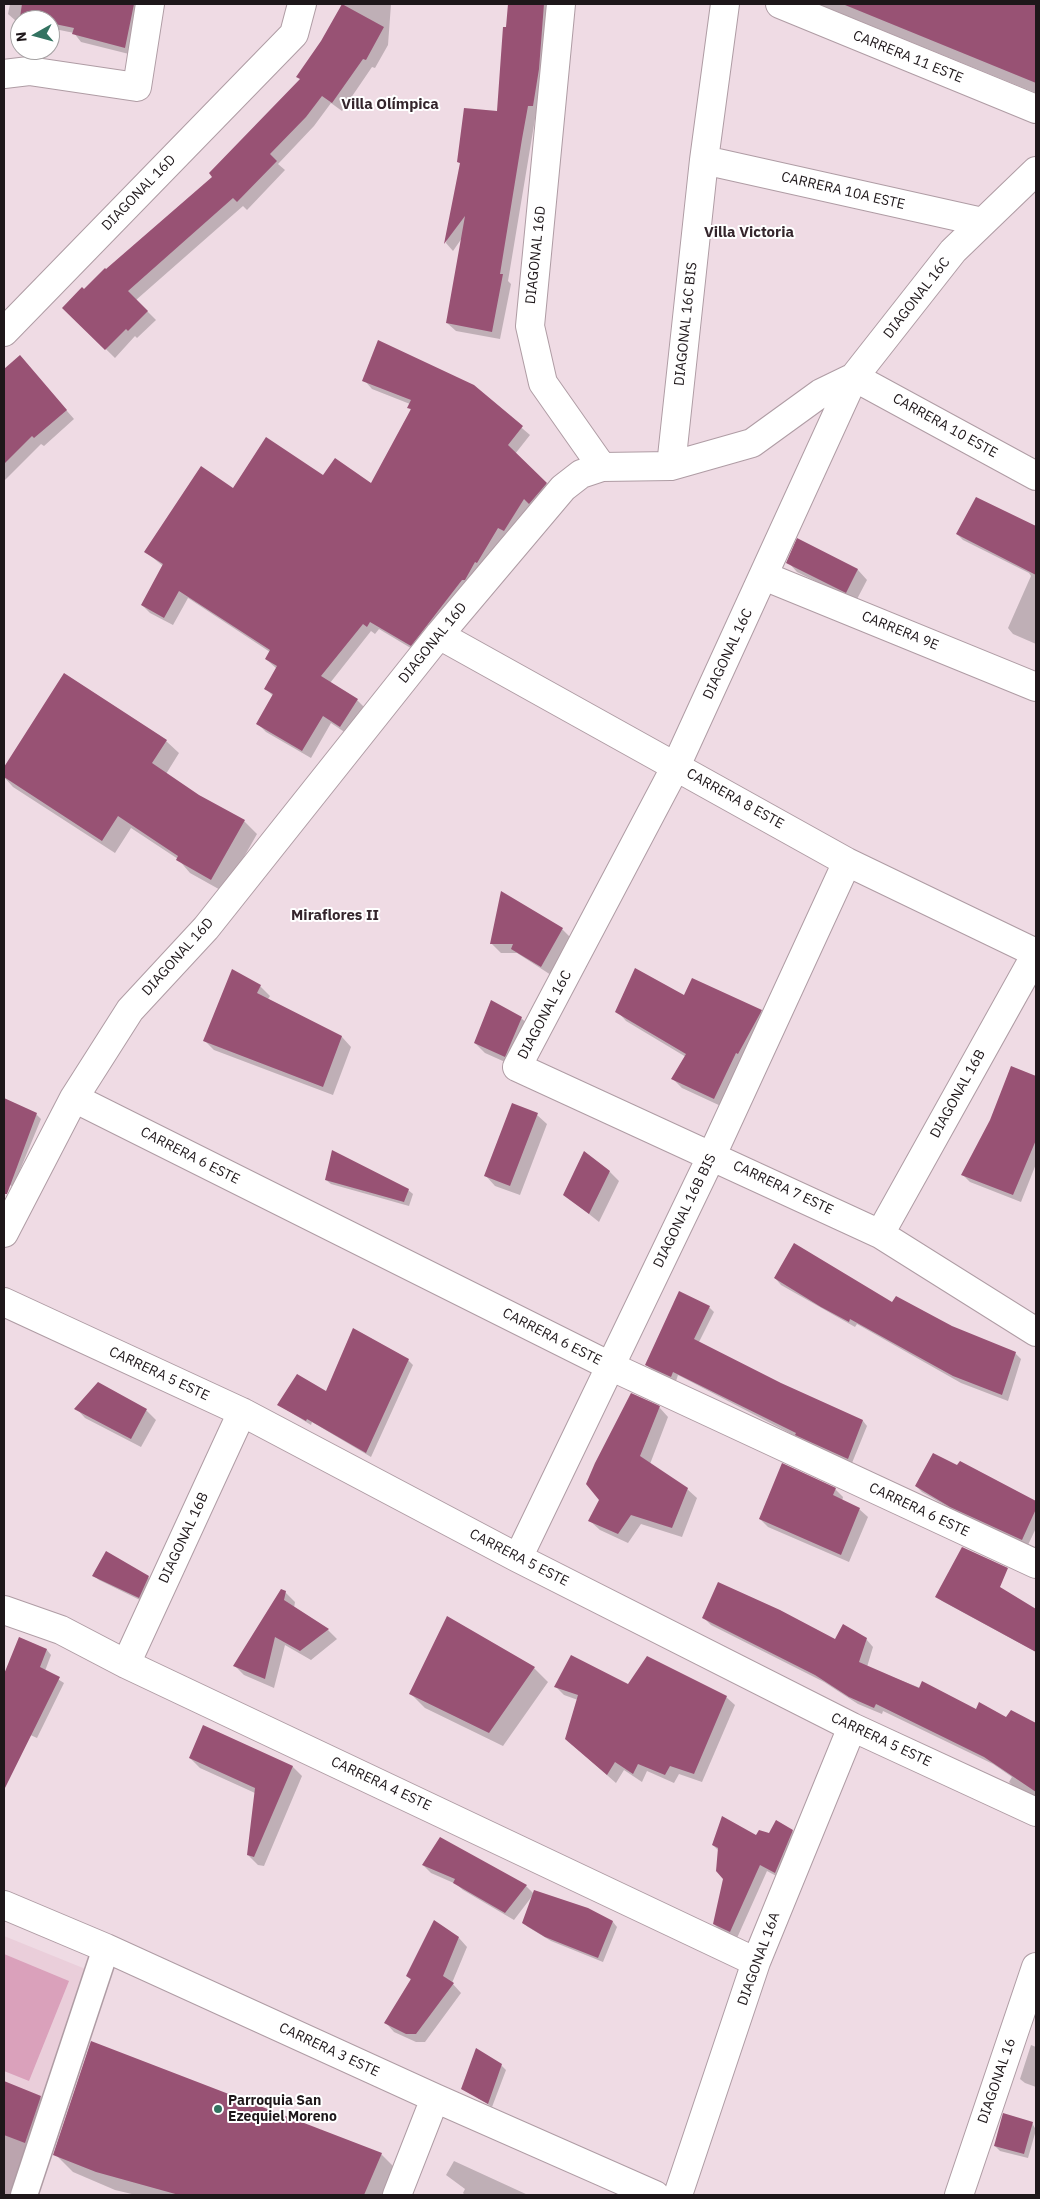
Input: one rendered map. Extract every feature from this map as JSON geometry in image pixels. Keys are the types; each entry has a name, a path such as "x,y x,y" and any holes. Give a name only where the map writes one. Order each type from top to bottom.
{"street":[{"path":"4,74 29,71 137,86 150,4"},
{"name":"DIAGONAL 16D","path":"4,332 294,34 302,4"},
{"name":"DIAGONAL 16D","path":"4,1233 74,1098 130,1010 206,928 439,635 563,488 581,474 602,467 542,383 530,326 560,4"},
{"name":"DIAGONAL 16C BIS","path":"671,466 704,160 725,4"},
{"name":"CARRERA 11 ESTE","path":"780,4 1036,109"},
{"name":"CARRERA 10A ESTE","path":"704,160 982,222"},
{"path":"982,222 1036,171"},
{"name":"DIAGONAL 16C","path":"517,1067 676,766 854,377 953,251 982,222"},
{"path":"602,467 671,466 752,442 821,393 854,377"},
{"name":"CARRERA 10 ESTE","path":"854,377 1036,476"},
{"name":"CARRERA 9E","path":"764,576 1036,687"},
{"name":"CARRERA 8 ESTE","path":"439,635 847,862 1036,954"},
{"name":"DIAGONAL 16B BIS","path":"518,1558 712,1155 847,862"},
{"name":"DIAGONAL 16B","path":"880,1234 1036,954"},
{"name":"CARRERA 7 ESTE","path":"517,1067 712,1155 880,1234 1036,1332"},
{"name":"CARRERA 6 ESTE","path":"74,1098 610,1366 1036,1564"},
{"name":"CARRERA 5 ESTE","path":"4,1302 242,1412 518,1558 852,1728 1036,1812"},
{"name":"DIAGONAL 16B","path":"126,1664 242,1412"},
{"name":"CARRERA 4 ESTE","path":"4,1610 61,1630 126,1664 756,1962"},
{"name":"DIAGONAL 16A","path":"678,2195 756,1962 852,1728"},
{"name":"CARRERA 3 ESTE","path":"4,1905 106,1948 435,2098 655,2195"},
{"path":"24,2195 106,1948"},
{"name":"DIAGONAL 16","path":"958,2195 1036,1967"},
{"path":"397,2195 435,2098"}],"shaded area":[{"path":"4,1936 88,1970 9,2195 4,2195"},
{"path":"4,1954 69,1981 29,2081 4,2071"}],"building":[{"path":"22,4 134,4 125,48 72,34 74,28 60,25 60,10 21,10"},
{"path":"342,4 384,27 366,60 363,59 332,103 322,96 306,117 270,154 277,161 237,202 233,198 128,291 148,311 105,350 62,308 82,287 84,289 105,268 212,177 209,173 300,79 296,77 321,41"},
{"path":"508,4 544,4 539,69 533,106 528,106 522,139 500,274 503,274 492,332 446,323 465,216 444,244 460,163 457,162 464,108 497,111 503,27 506,27"},
{"path":"1036,4 1036,83 845,5"},
{"path":"378,340 474,385 523,426 508,445 547,483 529,504 524,499 504,531 498,528 465,580 462,580 411,646 370,622 367,627 363,624 321,676 358,699 340,727 323,716 302,751 256,724 273,694 264,689 277,666 265,659 270,650 179,591 164,618 141,605 163,564 144,552 201,466 233,488 266,437 323,475 335,458 371,483 411,409 407,408 411,400 362,381"},
{"path":"20,355 67,410 34,438 32,436 4,464 4,369"},
{"path":"976,497 1036,526 1036,575 956,534"},
{"path":"797,538 858,569 846,593 786,563"},
{"path":"64,673 167,740 152,763 199,795 245,820 211,880 176,860 178,856 118,816 102,841 4,777 4,767"},
{"path":"501,891 563,928 541,967 511,949 513,944 490,944"},
{"path":"635,968 684,995 692,978 762,1010 738,1054 736,1053 714,1099 671,1079 686,1054 615,1012"},
{"path":"232,969 261,985 257,993 342,1036 323,1087 203,1041"},
{"path":"491,1000 522,1017 505,1057 474,1043"},
{"path":"1011,1066 1036,1076 1036,1140 1013,1195 961,1175 990,1120"},
{"path":"4,1098 37,1113 7,1194 4,1194"},
{"path":"512,1103 538,1113 510,1186 484,1176"},
{"path":"332,1150 409,1189 404,1202 325,1180"},
{"path":"584,1151 610,1171 589,1214 563,1195"},
{"path":"794,1243 892,1302 896,1296 952,1326 1016,1352 1002,1395 953,1376 850,1319 849,1322 821,1307 774,1278"},
{"path":"679,1291 710,1306 694,1339 781,1383 863,1420 848,1459 795,1435 796,1433 673,1372 671,1377 645,1365"},
{"path":"353,1328 409,1359 366,1453 307,1419 306,1421 277,1405 297,1374 326,1391"},
{"path":"98,1382 147,1409 131,1439 74,1409"},
{"path":"631,1393 660,1406 640,1456 688,1488 672,1528 631,1515 618,1534 588,1521 599,1500 586,1484"},
{"path":"933,1453 957,1465 960,1461 1036,1501 1036,1509 1022,1540 950,1507 915,1486"},
{"path":"782,1463 836,1488 833,1495 860,1508 841,1555 759,1519"},
{"path":"962,1547 1008,1568 1000,1587 1036,1609 1036,1652 935,1597"},
{"path":"106,1551 149,1576 139,1598 92,1576"},
{"path":"718,1582 780,1610 835,1639 843,1624 867,1638 859,1662 919,1688 922,1681 976,1709 979,1702 1006,1717 1011,1710 1036,1723 1036,1792 984,1757 876,1704 874,1708 849,1697 815,1675 702,1618"},
{"path":"281,1589 286,1591 284,1600 329,1629 300,1651 275,1637 265,1679 233,1666"},
{"path":"447,1616 535,1667 489,1733 409,1694"},
{"path":"19,1637 47,1649 40,1667 60,1677 4,1790 4,1674"},
{"path":"571,1655 628,1684 647,1656 727,1696 694,1774 670,1766 665,1775 638,1764 633,1774 615,1762 607,1775 565,1739 578,1695 554,1687"},
{"path":"203,1725 293,1766 254,1857 247,1855 255,1788 189,1758"},
{"path":"722,1816 756,1835 759,1830 769,1833 776,1820 793,1830 775,1873 760,1865 730,1932 713,1924 723,1879 716,1871 718,1848 712,1845"},
{"path":"440,1837 527,1885 505,1913 453,1883 455,1879 422,1865"},
{"path":"534,1890 588,1908 613,1921 598,1958 545,1937 522,1923"},
{"path":"434,1920 459,1937 443,1976 454,1983 416,2034 406,2034 384,2023 411,1979 406,1976"},
{"name":"Parroquia San Ezequiel Moreno","path":"91,2041 382,2153 364,2195 179,2195 96,2172 53,2155"},
{"path":"476,2048 502,2064 488,2104 461,2089"},
{"path":"4,2081 41,2096 25,2143 4,2135"},
{"path":"1003,2113 1033,2122 1024,2154 994,2146"}],"place":[{"name":"Parroquia San Ezequiel Moreno","path":"218,2109"}],"district":[{"name":"Villa Olímpica","path":"390,105"},
{"name":"Villa Victoria","path":"749,233"},
{"name":"Miraflores II","path":"335,916"}]}
